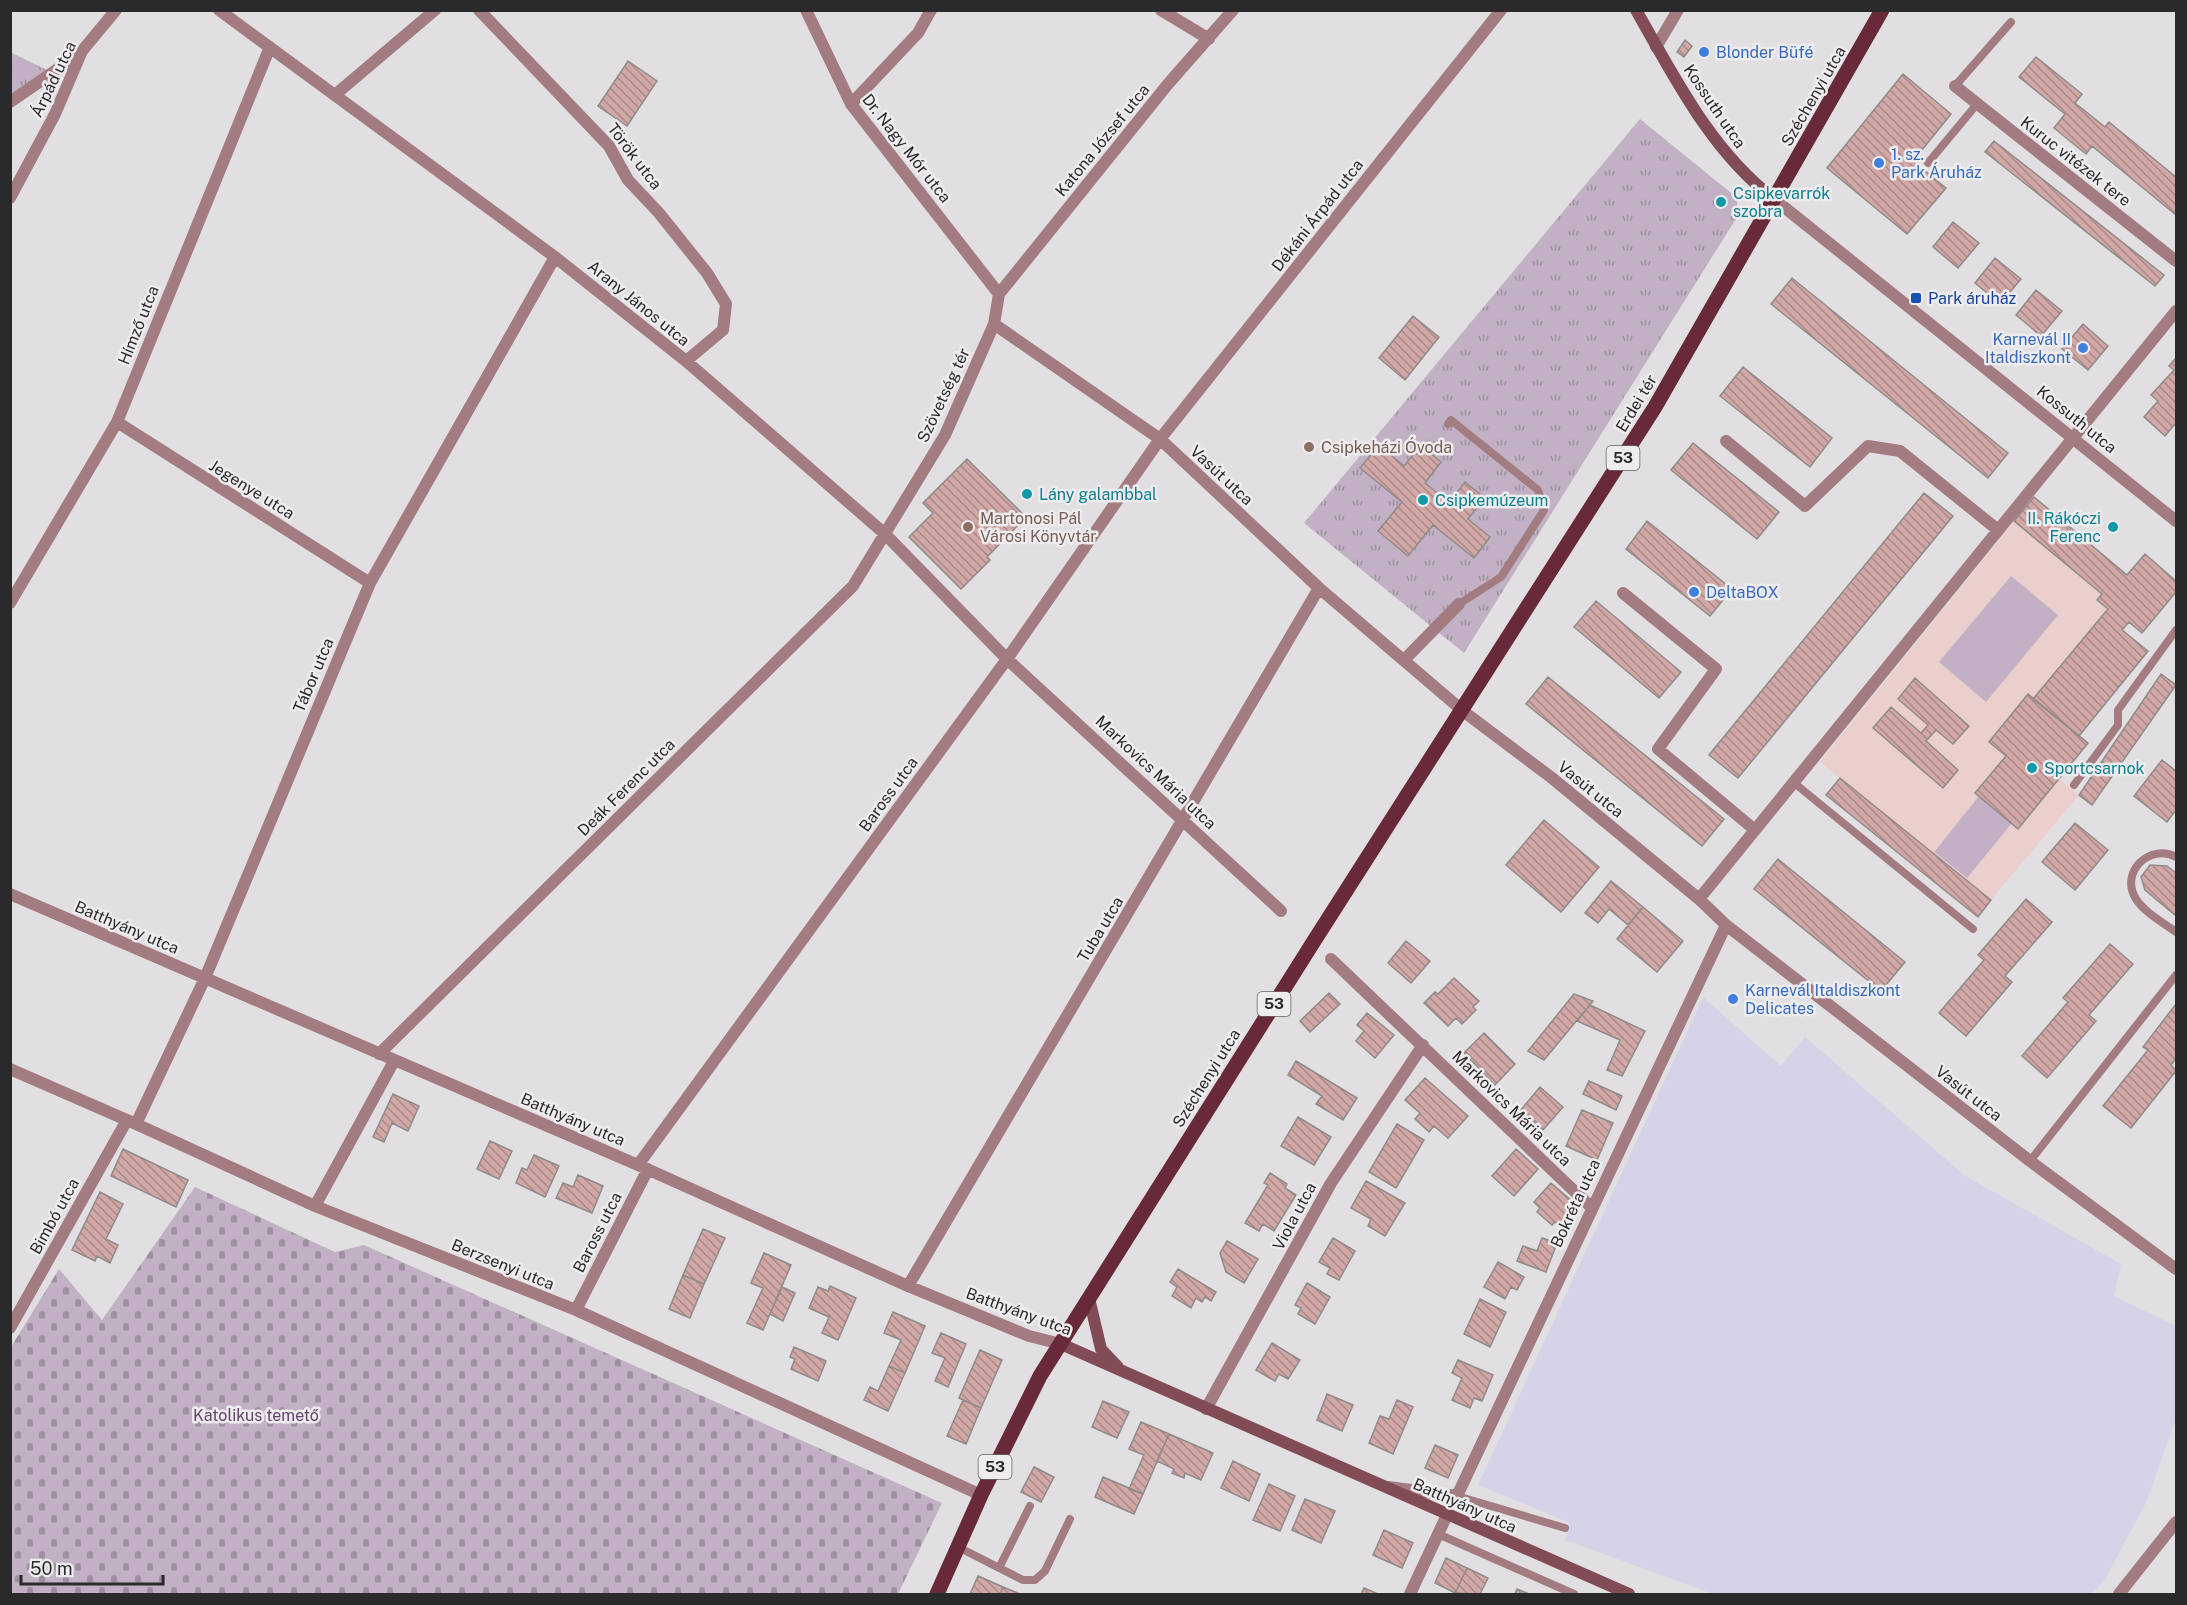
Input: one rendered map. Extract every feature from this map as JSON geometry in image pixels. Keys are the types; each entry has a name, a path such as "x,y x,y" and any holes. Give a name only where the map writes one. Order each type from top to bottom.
{"main road":[{"name":"Kossuth utca","path":"1636,10 1656,47 1715,141 1731,160 1774,199"},
{"name":"Széchenyi utca","path":"1774,199 1882,10"},
{"name":"Erdei tér","path":"1463,711 1655,407 1774,199"},
{"name":"Széchenyi utca","path":"1061,1344 1314,941 1463,711"},
{"name":"Batthyány utca","path":"1089,1298 1101,1349 1124,1372"},
{"name":"Batthyány utca","path":"1061,1344 1629,1594"},
{"name":"53","path":"937,1594 981,1495 1040,1376 1061,1344"}],"street":[{"name":"Árpád utca","path":"10,198 55,114 82,51 116,10"},
{"name":"Arany János utca","path":"219,10 555,257 686,361 885,534 1007,659"},
{"path":"336,94 435,10"},
{"name":"Török utca","path":"479,10 609,146 628,180 659,213 707,273 726,304 723,330 686,361"},
{"name":"Dr. Nagy Mór utca","path":"806,10 851,104 999,294"},
{"path":"851,104 918,33 931,10"},
{"path":"1161,10 1209,39"},
{"name":"Katona József utca","path":"999,294 1168,84 1233,10"},
{"name":"Dékáni Árpád utca","path":"1160,439 1500,10"},
{"path":"1656,47 1678,10"},
{"name":"Hímző utca","path":"10,603 117,422 270,47"},
{"path":"10,102 82,51"},
{"name":"Kuruc vitézek tere","path":"1955,86 2176,261"},
{"name":"Kossuth utca","path":"1774,199 2176,521"},
{"name":"Tábor utca","path":"132,1122 205,978 370,583 555,257"},
{"name":"Szövetség tér","path":"885,534 945,435 994,324 999,294"},
{"path":"1698,899 2176,311"},
{"name":"Vasút utca","path":"994,324 1160,439 1319,588 1463,711 1552,778 1726,925 2030,1161 2176,1269"},
{"name":"Jegenye utca","path":"117,422 370,583"},
{"name":"Baross utca","path":"576,1310 643,1167 1007,659 1160,439"},
{"path":"1726,441 1805,506 1868,446 1900,451 1998,530"},
{"name":"Deák Ferenc utca","path":"379,1054 853,586 885,534"},
{"name":"Tuba utca","path":"908,1286 1319,588"},
{"path":"1623,593 1716,669 1658,749 1755,830"},
{"path":"1404,660 1460,604"},
{"name":"Markovics Mária utca","path":"1007,659 1281,911"},
{"name":"Batthyány utca","path":"10,894 643,1167 908,1286 1029,1336 1061,1344"},
{"name":"Bokréta utca","path":"1457,1496 1591,1207 1726,925"},
{"name":"Markovics Mária utca","path":"1331,959 1591,1207"},
{"name":"Viola utca","path":"1206,1409 1331,1183 1423,1045"},
{"path":"315,1206 394,1061"},
{"name":"Berzsenyi utca","path":"10,1070 132,1122 315,1206 576,1310 981,1495"},
{"name":"Bimbó utca","path":"10,1328 132,1122"},
{"path":"1381,1486 1457,1496"},
{"path":"1410,1594 1447,1515"},
{"path":"2119,1594 2176,1522"}],"lane":[{"path":"1955,86 2011,22"},
{"path":"1928,163 1977,104"},
{"path":"1448,424 1451,420 1538,490 1544,510 1501,577 1460,604"},
{"path":"2074,785 2118,725 2118,710 2176,630"},
{"path":"1793,783 1973,929"},
{"path":"2176,857 2157,852 2142,860 2132,873 2130,884 2136,900 2176,932"},
{"path":"2030,1161 2176,975"},
{"path":"1457,1496 1565,1528"},
{"path":"999,1568 1030,1506"},
{"path":"958,1547 1027,1581 1039,1578 1070,1519"},
{"path":"1438,1534 1574,1594"}],"shaded area":[{"path":"2034,497 2127,574 2145,554 2176,581 2176,592 2142,633 2129,622 2123,629 2148,651 2079,736 2088,743 2060,780 2079,795 1991,900 1820,762"},
{"path":"1703,997 1781,1066 1805,1037 1964,1175 2121,1264 2114,1296 2176,1326 2176,1419 2146,1503 2104,1581 2092,1594 1713,1594 1565,1540 1570,1523 1478,1485"}],"green space":[{"path":"10,52 47,70 10,95"},
{"path":"1640,119 1736,197 1739,214 1464,653 1304,523"},
{"path":"2011,576 2058,615 1986,702 1939,662"},
{"path":"1979,796 2012,823 1967,878 1934,852"},
{"name":"Katolikus temető","path":"195,1187 335,1252 364,1245 942,1503 898,1594 11,1594 11,1347 59,1269 102,1320"}],"building":[{"path":"1685,40 1692,46 1684,57 1677,52"},
{"path":"2036,57 2082,94 2075,103 2105,127 2109,122 2176,177 2176,215 2092,146 2086,154 2054,128 2065,114 2019,77"},
{"path":"628,61 657,81 627,126 598,106"},
{"path":"1903,74 1951,114 1913,161 1946,188 1907,234 1827,168"},
{"path":"1994,141 2164,275 2155,286 1985,152"},
{"path":"1953,222 1979,243 1958,268 1933,247"},
{"path":"1995,258 2021,279 2000,304 1975,283"},
{"path":"1792,278 2008,453 1988,478 1771,304"},
{"path":"2036,290 2062,311 2041,336 2016,315"},
{"path":"1413,316 1439,337 1405,380 1379,358"},
{"path":"2083,324 2108,346 2088,370 2062,349"},
{"path":"2176,358 2176,423 2165,436 2144,417 2158,401 2151,395 2174,370 2169,366"},
{"path":"1743,367 1832,438 1810,467 1720,396"},
{"path":"1693,443 1779,512 1757,539 1671,470"},
{"name":"Csipkemúzeum","path":"1379,445 1404,466 1421,445 1441,462 1425,483 1449,503 1465,482 1485,498 1468,519 1490,537 1474,558 1433,525 1408,556 1378,531 1402,502 1360,468"},
{"name":"Martonosi Pál Városi Könyvtár","path":"967,459 1026,517 987,557 990,560 961,589 909,537 933,513 923,503"},
{"path":"1924,493 1953,516 1738,778 1709,755"},
{"path":"2034,497 2127,575 2145,554 2176,581 2176,592 2142,633 2129,622 2122,630 2148,651 2079,736 2033,699 2108,609 2097,600 2102,594 2014,521"},
{"path":"1647,521 1732,589 1710,616 1626,549"},
{"path":"1596,601 1681,672 1659,698 1574,627"},
{"path":"2161,674 2176,685 2092,805 2079,795"},
{"path":"1548,677 1724,819 1702,846 1526,704"},
{"path":"1915,678 1969,726 1953,744 1936,730 1926,741 1958,770 1943,788 1873,728 1891,707 1921,733 1928,725 1898,699"},
{"name":"Sportcsarnok","path":"2028,694 2088,743 2018,829 1975,793 2006,756 1989,742"},
{"path":"2162,760 2176,771 2176,810 2167,822 2134,796"},
{"path":"1840,778 1991,900 1978,917 1826,795"},
{"path":"1544,820 1599,867 1561,912 1506,865"},
{"path":"2075,823 2108,850 2075,890 2042,862"},
{"path":"1778,859 1905,962 1881,991 1754,889"},
{"path":"2150,865 2167,866 2176,873 2176,916 2145,890 2141,877"},
{"path":"1611,881 1643,907 1628,925 1609,909 1598,923 1585,913"},
{"path":"2026,899 2052,922 2005,976 2012,982 1966,1036 1939,1013 1984,960 1978,955"},
{"path":"1643,907 1683,941 1657,972 1617,939"},
{"path":"1406,941 1430,961 1411,983 1388,963"},
{"path":"2110,944 2133,964 2089,1015 2096,1021 2047,1078 2022,1056 2068,1002 2063,998"},
{"path":"1454,978 1479,1001 1473,1007 1476,1010 1462,1024 1456,1018 1448,1026 1424,1003 1435,992 1438,994"},
{"path":"1329,993 1340,1004 1310,1032 1300,1021"},
{"path":"1574,994 1593,1001 1544,1060 1528,1051"},
{"path":"2176,1004 2176,1058 2171,1065 2176,1071 2131,1128 2103,1106 2148,1050 2143,1047"},
{"path":"1590,1005 1645,1031 1622,1076 1607,1070 1620,1040 1577,1021"},
{"path":"1367,1013 1394,1035 1375,1058 1356,1041 1364,1031 1357,1025"},
{"path":"1484,1033 1515,1064 1495,1085 1464,1053"},
{"path":"1296,1061 1357,1098 1343,1120 1316,1104 1322,1096 1288,1075"},
{"path":"1425,1078 1468,1116 1448,1138 1434,1126 1429,1132 1415,1119 1420,1113 1405,1100"},
{"path":"1589,1081 1622,1096 1616,1110 1583,1094"},
{"path":"1540,1087 1563,1107 1543,1130 1520,1111"},
{"path":"393,1094 419,1106 408,1131 392,1123 384,1142 373,1137"},
{"path":"1582,1110 1613,1123 1597,1160 1566,1146"},
{"path":"1298,1117 1331,1137 1314,1165 1281,1146"},
{"path":"1397,1124 1424,1140 1396,1188 1369,1172"},
{"path":"490,1141 512,1151 499,1179 477,1169"},
{"path":"123,1149 188,1180 176,1207 111,1176"},
{"path":"1516,1149 1538,1169 1514,1196 1492,1176"},
{"path":"534,1155 559,1166 545,1197 516,1183 522,1168 527,1170"},
{"path":"1270,1173 1287,1184 1285,1188 1296,1195 1274,1231 1263,1224 1259,1231 1245,1223 1268,1185 1264,1183"},
{"path":"578,1175 603,1186 592,1213 556,1198 563,1183 573,1187"},
{"path":"1366,1181 1405,1203 1385,1236 1368,1226 1371,1219 1351,1208"},
{"path":"1551,1183 1573,1202 1561,1226 1555,1222 1552,1225 1537,1212 1540,1208 1534,1202"},
{"path":"100,1192 123,1204 106,1239 118,1245 110,1263 97,1256 95,1261 72,1250"},
{"path":"703,1229 725,1238 704,1284 683,1275"},
{"path":"1333,1238 1355,1251 1339,1280 1327,1274 1330,1268 1319,1262"},
{"path":"1542,1238 1557,1243 1546,1272 1517,1261 1523,1246 1537,1251"},
{"path":"1227,1241 1258,1259 1244,1283 1226,1272 1220,1253"},
{"path":"764,1253 791,1265 763,1330 747,1323 763,1288 751,1283"},
{"path":"1498,1262 1524,1277 1517,1290 1511,1287 1505,1299 1484,1287"},
{"path":"1178,1269 1216,1292 1211,1301 1205,1297 1202,1302 1196,1298 1191,1308 1172,1296 1177,1287 1170,1282"},
{"path":"683,1275 704,1284 690,1318 669,1309"},
{"path":"1307,1283 1330,1297 1315,1324 1298,1314 1301,1308 1295,1305"},
{"path":"830,1286 856,1298 838,1340 822,1333 829,1317 809,1308 818,1287 828,1291"},
{"path":"782,1287 795,1293 783,1321 770,1314"},
{"path":"1480,1299 1506,1312 1490,1347 1464,1334"},
{"path":"893,1312 925,1326 905,1373 889,1366 901,1340 884,1333"},
{"path":"941,1333 966,1344 948,1387 935,1381 945,1358 932,1353"},
{"path":"1272,1343 1300,1360 1288,1379 1279,1374 1275,1381 1256,1370"},
{"path":"794,1347 826,1361 818,1381 791,1369 795,1359 790,1357"},
{"path":"980,1350 1002,1360 981,1408 959,1398"},
{"path":"1458,1360 1493,1375 1482,1401 1474,1398 1470,1408 1452,1400 1462,1378 1452,1373"},
{"path":"889,1366 905,1373 888,1411 864,1400 870,1387 878,1391"},
{"path":"1327,1394 1353,1405 1342,1431 1317,1420"},
{"path":"963,1400 981,1408 966,1444 947,1436"},
{"path":"1397,1400 1413,1407 1393,1454 1369,1443 1380,1416 1389,1419"},
{"path":"1103,1401 1129,1412 1117,1438 1092,1427"},
{"path":"1141,1422 1169,1434 1143,1494 1129,1489 1144,1455 1129,1449"},
{"path":"1169,1434 1213,1453 1201,1480 1185,1473 1184,1478 1172,1473 1174,1469 1157,1461"},
{"path":"1435,1445 1458,1455 1448,1478 1425,1468"},
{"path":"1233,1461 1260,1474 1249,1501 1221,1488"},
{"path":"1034,1467 1054,1477 1041,1502 1021,1492"},
{"path":"1103,1477 1143,1494 1134,1514 1095,1497"},
{"path":"1269,1484 1295,1496 1280,1531 1253,1520"},
{"path":"1305,1499 1335,1511 1321,1543 1292,1530"},
{"path":"1384,1530 1413,1543 1402,1568 1373,1555"},
{"path":"1446,1558 1467,1568 1455,1593 1435,1583"},
{"path":"1467,1568 1488,1578 1480,1594 1455,1593"},
{"path":"978,1576 1003,1587 1000,1594 970,1594"},
{"path":"1003,1587 1020,1594 1000,1594"},
{"path":"1364,1588 1378,1594 1361,1594"},
{"path":"1517,1589 1529,1594 1515,1594"}],"place":[{"name":"Blonder Büfé","path":"1704,52"},
{"name":"1. sz. Park Áruház","path":"1879,163"},
{"name":"Csipkevarrók szobra","path":"1721,202"},
{"name":"Park áruház","path":"1916,298"},
{"name":"Karnevál II Italdiszkont","path":"2083,348"},
{"name":"Csipkeházi Óvoda","path":"1309,447"},
{"name":"Lány galambbal","path":"1027,494"},
{"name":"Csipkemúzeum","path":"1423,500"},
{"name":"Martonosi Pál Városi Könyvtár","path":"968,527"},
{"name":"II. Rákóczi Ferenc","path":"2113,527"},
{"name":"DeltaBOX","path":"1694,592"},
{"name":"Sportcsarnok","path":"2032,768"},
{"name":"Karnevál Italdiszkont Delicates","path":"1733,999"}]}
